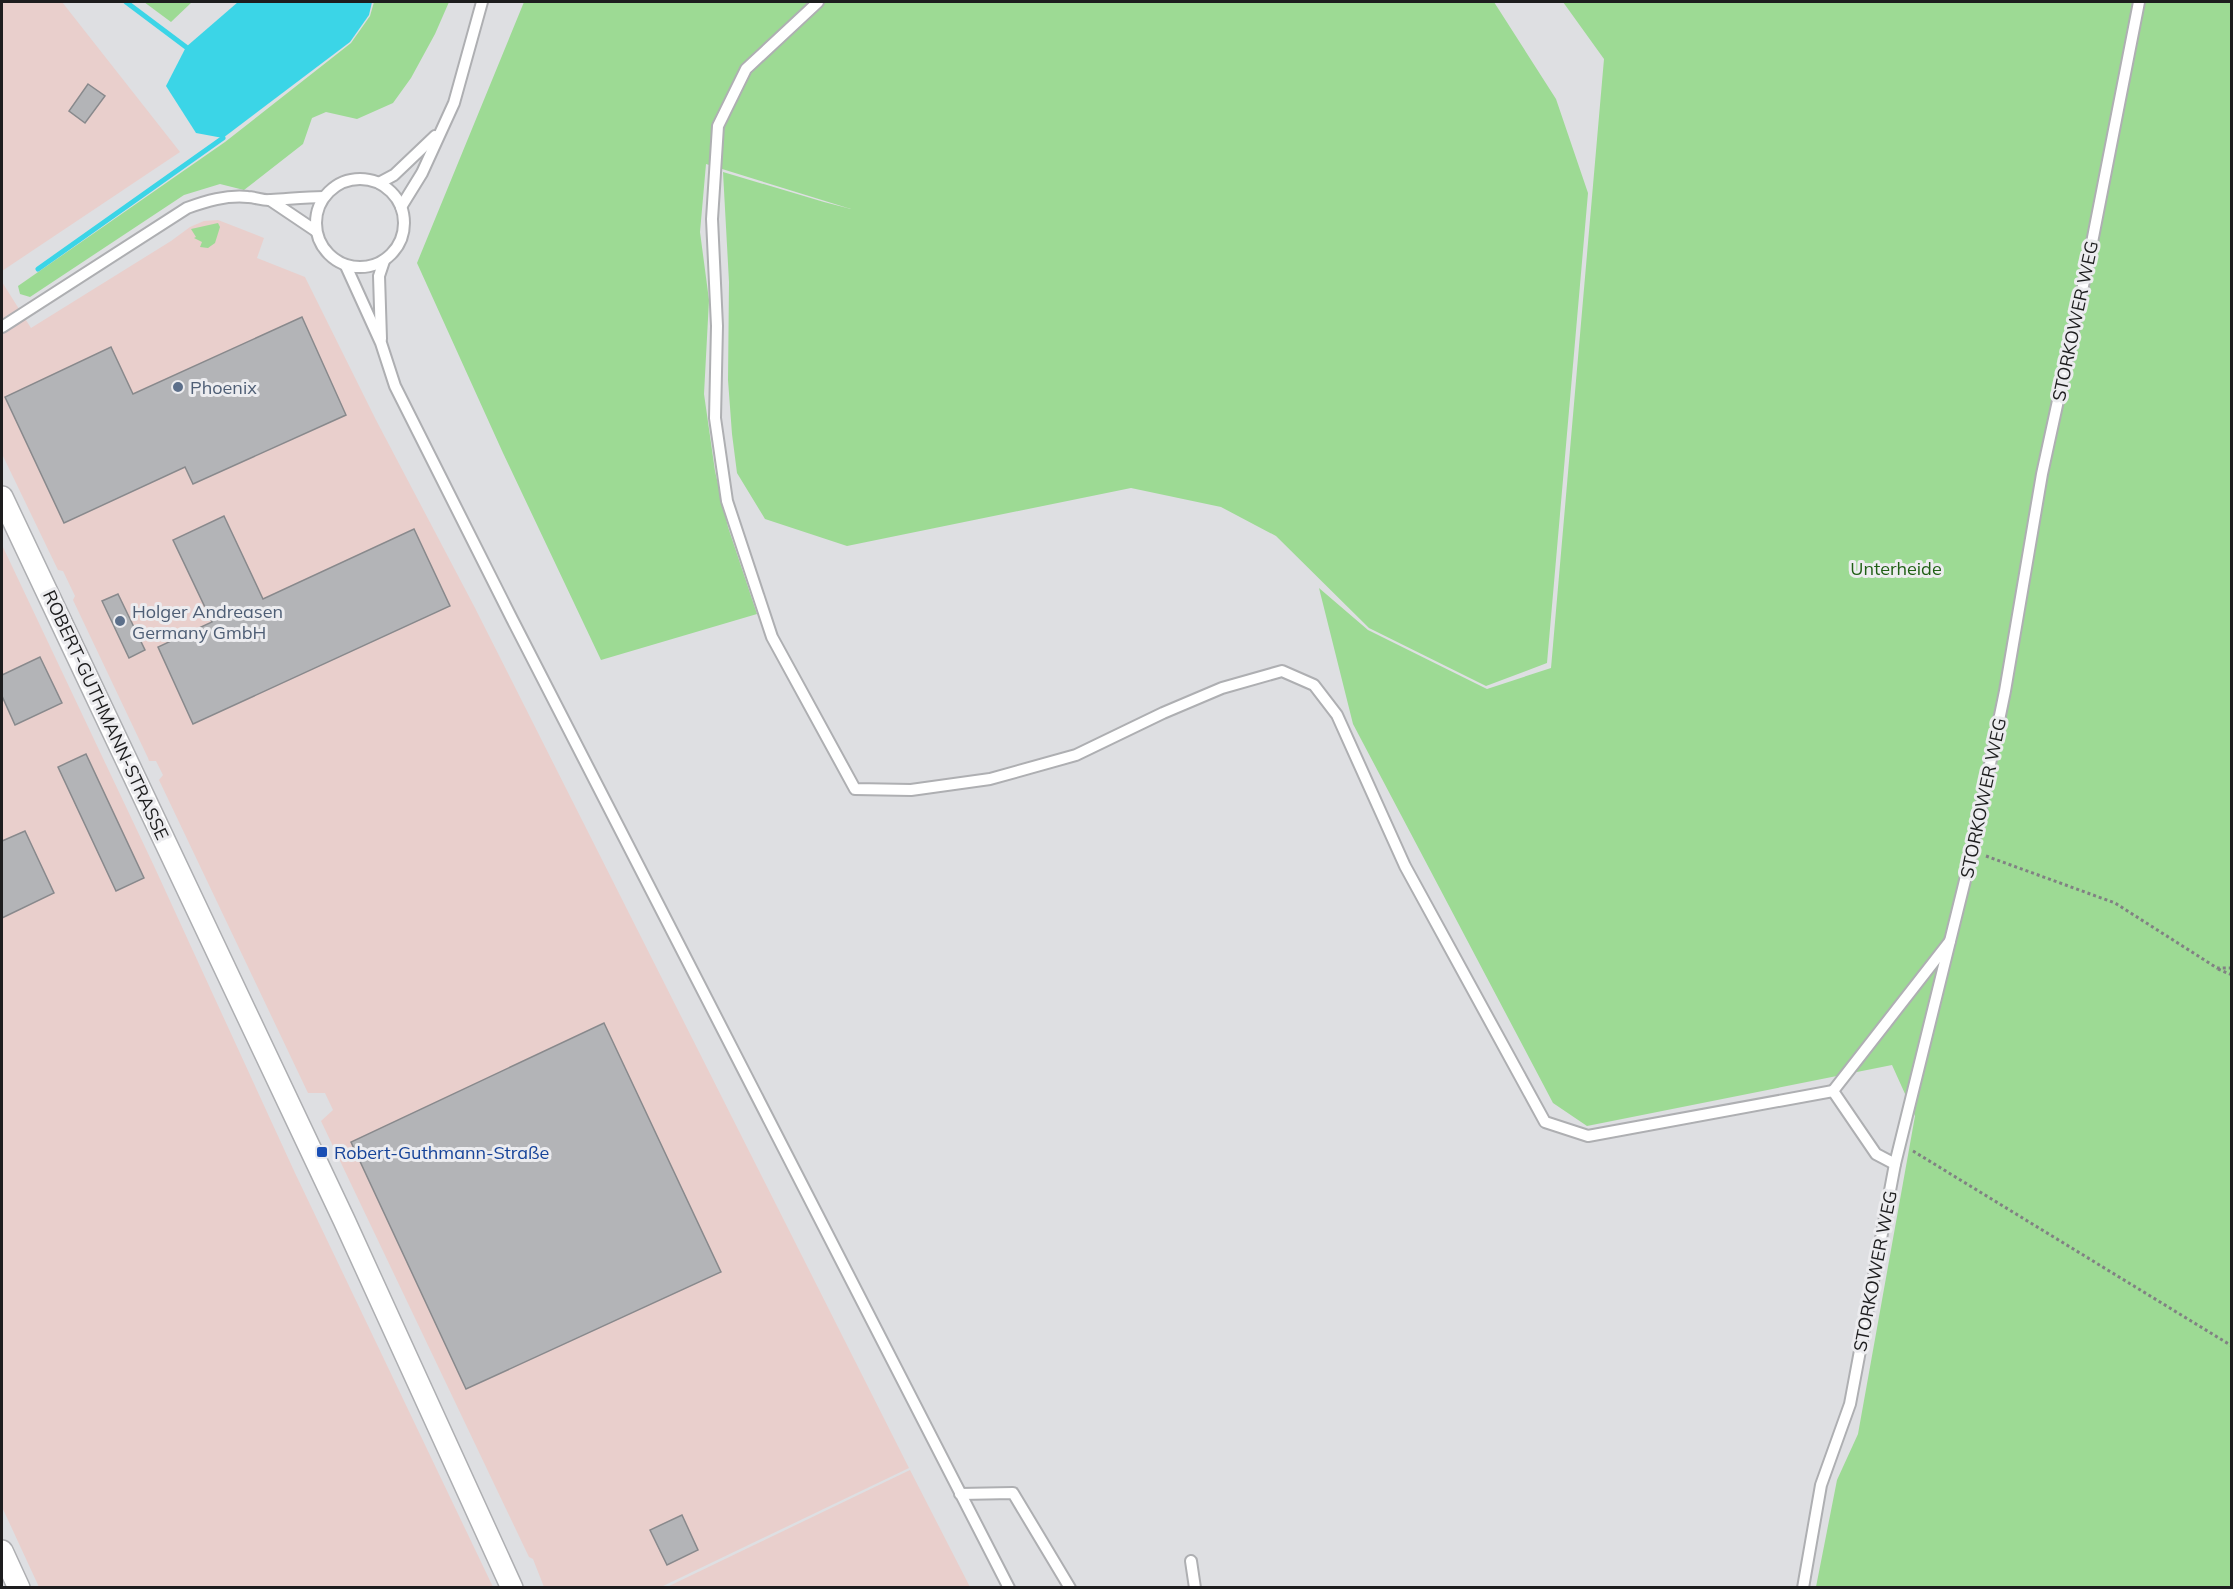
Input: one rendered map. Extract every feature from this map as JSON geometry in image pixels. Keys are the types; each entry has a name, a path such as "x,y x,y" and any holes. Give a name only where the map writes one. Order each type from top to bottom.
{"street":[{"name":"ROBERT-GUTHMANN-STRASSE","path":"2,497 334,1200 512,1587"},
{"path":"2,1551 19,1587"}],"lane":[{"path":"401,207 422,173 454,103 482,2"},
{"path":"818,2 746,69 718,126 712,219 717,326 715,418 727,501 772,637 855,789 911,790 990,779 1076,755 1163,713 1222,688 1282,671 1314,686 1337,715 1405,866 1545,1122 1588,1136 1833,1091 1952,937"},
{"name":"STORKOWER WEG","path":"1803,1587 1821,1485 1850,1404 1895,1164 1972,852 2005,691 2042,474 2088,263 2139,2"},
{"path":"379,183 394,175 414,158 441,129"},
{"path":"361,179 379,183 393,194 401,207 404,223 402,237 395,251 384,261 364,268 346,266 327,254 317,237 317,211 324,197 334,187 347,181 361,179"},
{"path":"2,327 187,208 209,200 230,197 270,200 324,197"},
{"path":"270,200 308,223 316,231"},
{"path":"381,343 379,276 384,261"},
{"path":"346,266 381,343 395,386 1009,1587"},
{"path":"1833,1091 1876,1154 1895,1164"},
{"path":"960,1494 1013,1493 1070,1587"},
{"path":"1191,1561 1195,1587"}],"path":[{"path":"1972,852 2115,903 2217,968 2232,975"},
{"path":"2217,968 2232,968"},
{"path":"1900,1143 2232,1346"}],"shaded area":[{"path":"2,2 62,2 180,152 2,271"},
{"path":"218,220 264,238 257,258 305,277 376,420 474,606 909,1468 661,1587 544,1587 533,1559 529,1557 321,1121 333,1110 325,1093 308,1093 159,780 163,775 156,761 149,761 73,600 75,596 63,571 58,570 2,454 2,282 31,328 190,227 204,221"},
{"path":"2,545 154,866 295,1173 493,1587 39,1587 2,1507"},
{"path":"910,1470 970,1587 667,1587"}],"green space":[{"path":"144,2 192,2 171,22"},
{"path":"374,2 449,2 411,78 393,103 357,119 326,112 312,118 303,144 244,190 220,184 184,195 30,297 20,294 18,286 225,142 351,43 370,16"},
{"path":"524,2 1494,2 1556,99 1588,193 1547,663 1486,686 1369,628 1276,536 1221,507 1131,488 847,546 765,519 737,473 732,434 728,380 729,282 723,172 851,209 706,164 700,232 709,300 704,394 715,471 728,527 757,614 601,660 503,453 417,263"},
{"name":"Unterheide","path":"1563,2 2231,2 2231,1587 1816,1587 1837,1480 1858,1434 1915,1116 1892,1065 1587,1126 1553,1103 1353,724 1319,588 1368,630 1487,689 1551,668 1604,59"},
{"path":"218,223 220,227 215,243 208,248 200,247 202,242 194,238 196,237 191,229"}],"water":[{"path":"238,2 372,2 369,15 350,42 223,138 196,133 166,86 186,47"}],"building":[{"path":"88,84 105,96 85,123 69,111"},
{"path":"302,317 346,415 193,484 185,467 64,523 5,397 111,347 133,394"},
{"path":"224,516 263,599 414,529 450,606 193,724 158,647 212,622 173,540"},
{"path":"118,594 145,650 129,658 102,601"},
{"path":"40,657 62,703 15,725 2,696 2,675"},
{"path":"86,754 144,878 116,891 58,767"},
{"path":"25,831 54,893 2,918 2,841"},
{"path":"604,1023 721,1272 466,1389 351,1142"},
{"path":"682,1515 698,1550 667,1565 650,1530"}],"waterway":[{"path":"126,2 186,47"},
{"path":"38,269 223,138"}],"place":[{"name":"Phoenix","path":"178,387"},
{"name":"Holger Andreasen Germany GmbH","path":"120,621"},
{"name":"Robert-Guthmann-Straße","path":"322,1152"}]}
